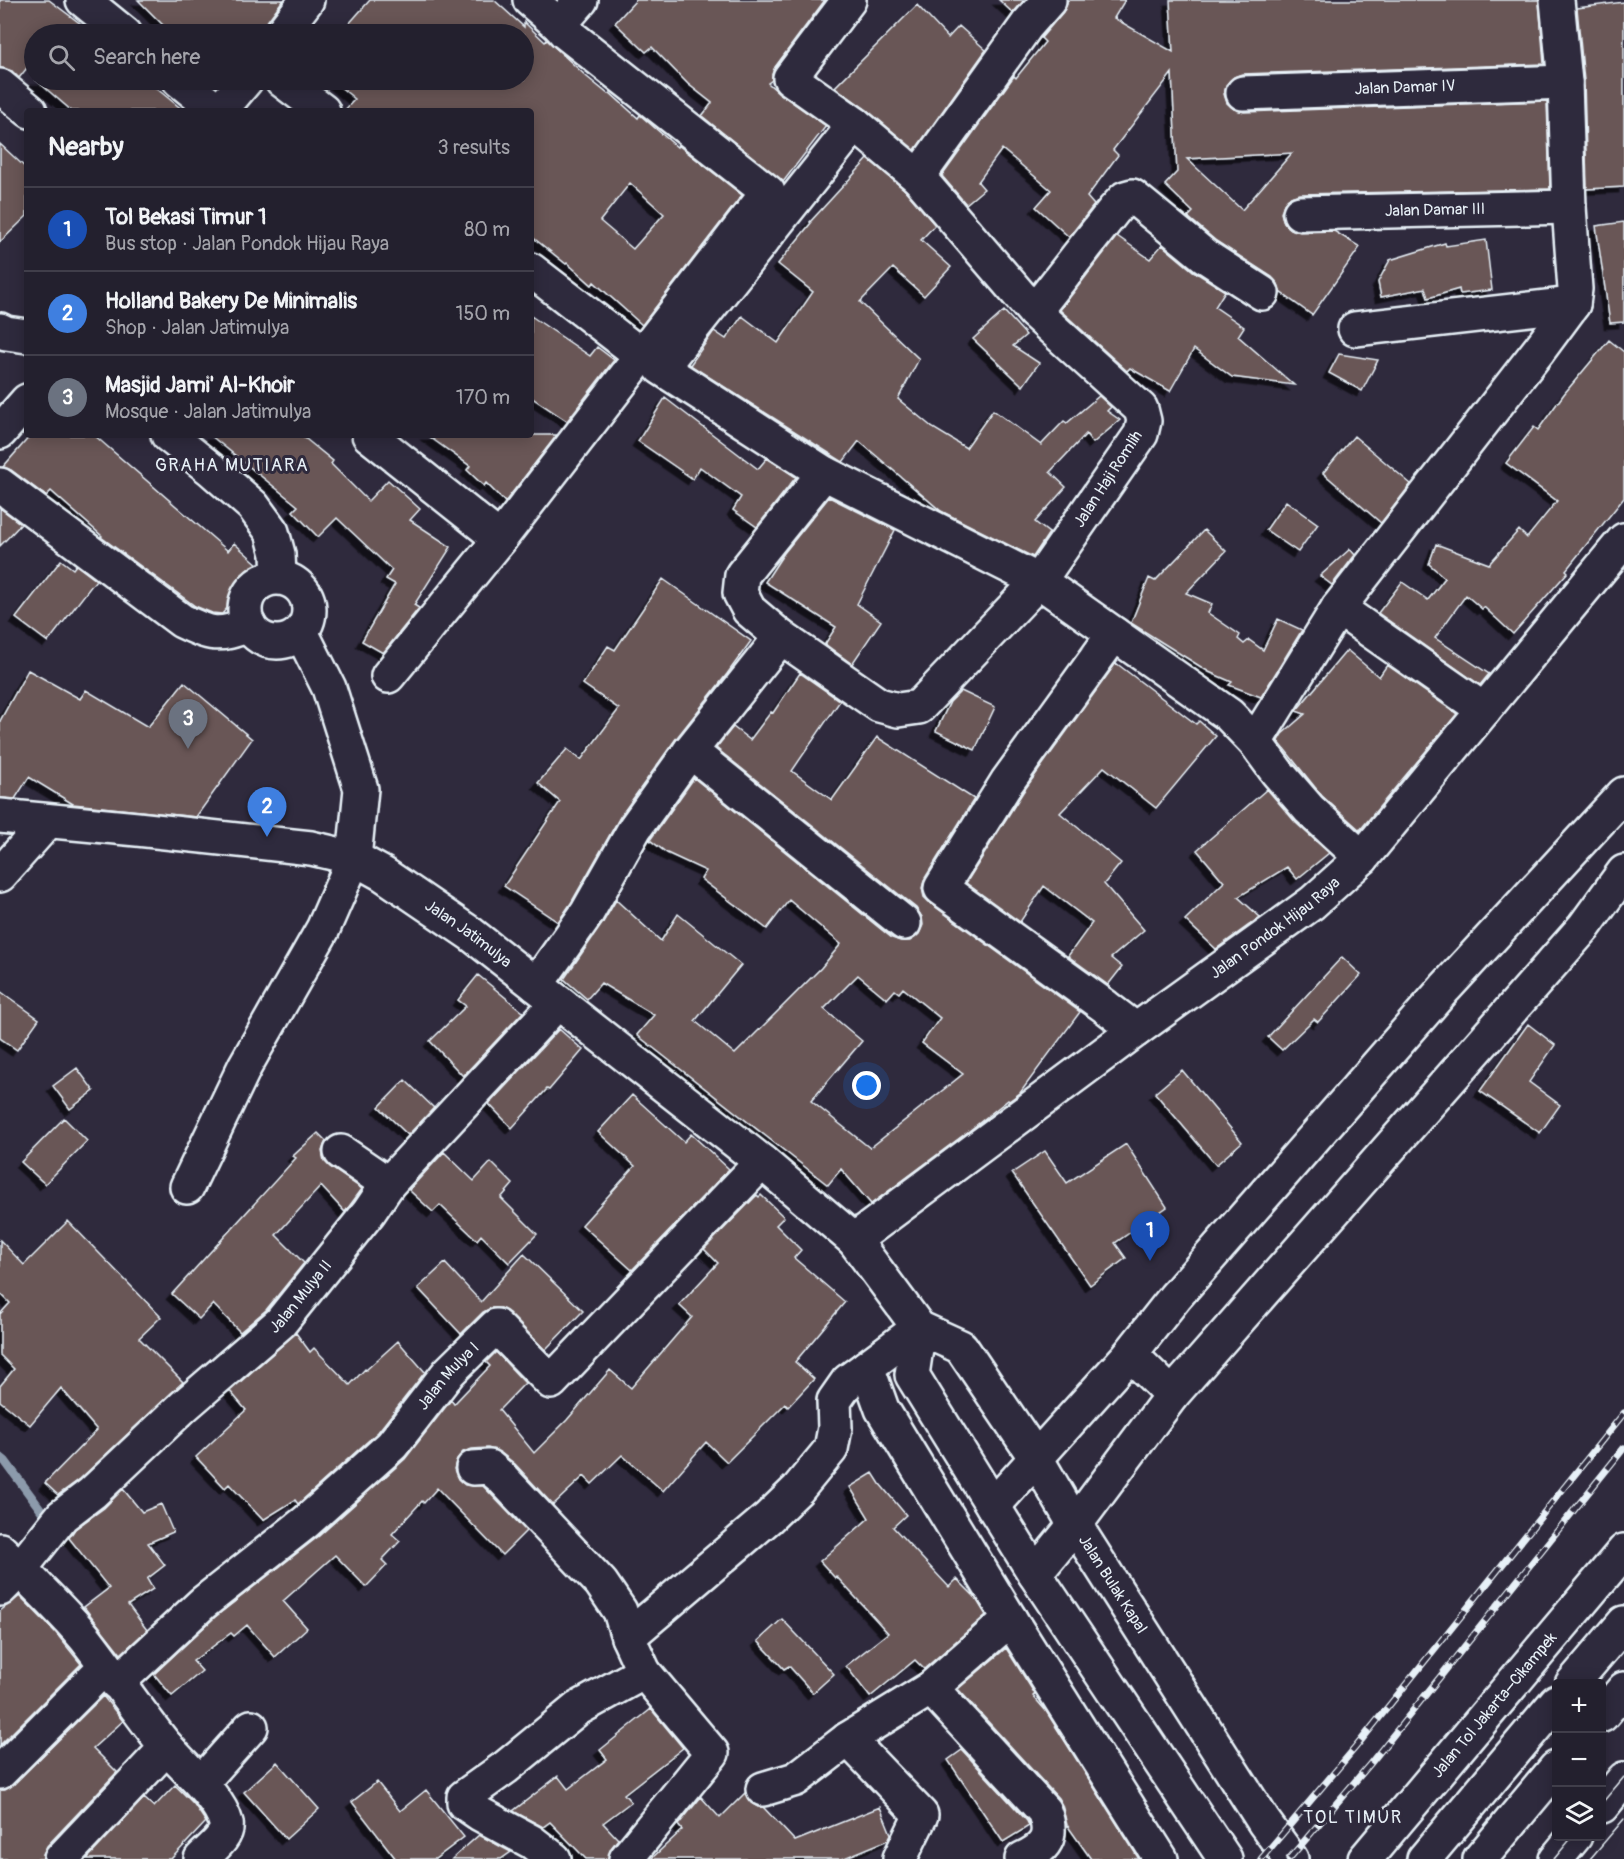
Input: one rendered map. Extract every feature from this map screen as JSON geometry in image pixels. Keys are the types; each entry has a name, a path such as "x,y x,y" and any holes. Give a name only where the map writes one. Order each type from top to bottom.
{"main road":[{"path":"83,0 113,24"},
{"path":"289,24 307,0"},
{"path":"388,676 500,539 768,192 565,32 530,0"},
{"path":"559,25 581,0"},
{"name":"Jalan Haji Romlih","path":"824,473 742,575 740,592 749,610 781,637 879,705 898,710 919,707 1039,581 1141,434 1144,421 1141,409 1034,312 918,177 855,124 790,78 849,0"},
{"path":"918,177 1027,25 1049,0"},
{"path":"1255,742 1338,608 1573,304 1575,289 1569,207 1565,82 1557,0"},
{"name":"Jalan Damar IV","path":"1243,93 1565,82"},
{"path":"0,86 26,108"},
{"path":"192,90 215,108"},
{"path":"222,108 237,90"},
{"path":"295,90 319,108"},
{"path":"855,124 661,368 824,473 1039,581 1229,715 1255,742 1309,810 1362,858"},
{"path":"1034,312 1114,210 1125,198 1132,196 1205,256 1262,293"},
{"name":"Jalan Damar III","path":"1300,213 1569,207"},
{"path":"534,272 641,355"},
{"path":"1355,329 1573,304"},
{"path":"0,330 24,336"},
{"path":"0,432 24,404"},
{"path":"172,438 253,506 272,532 278,554 279,578"},
{"path":"373,438 500,539"},
{"path":"0,485 182,621 207,633 219,634 249,625"},
{"name":"Jalan Pondok Hijau Raya","path":"854,1240 1136,1030 1312,903 1362,858 1624,540"},
{"path":"279,578 290,580 300,587 307,597 309,609 307,621 301,632 291,638 279,642 267,640 257,635 249,625 245,614 247,600 254,588 265,580 279,578"},
{"path":"1338,608 1484,710"},
{"path":"187,1187 245,1066 323,929 354,858 361,789 329,688 301,632"},
{"path":"1114,634 1007,782 941,888 1136,1030"},
{"name":"Jalan Mulya II","path":"7,1569 184,1406 280,1323 369,1212 388,1184 547,994 587,914 635,828 690,751 781,637"},
{"path":"690,751 904,923"},
{"path":"993,1506 1131,1354 1175,1298 1445,988 1624,794"},
{"name":"Jalan Jatimulya","path":"0,816 310,848 354,858 407,889 471,934 762,1162 854,1240"},
{"path":"0,875 48,821"},
{"path":"1035,1574 1075,1525 1172,1395 1584,927 1624,872"},
{"path":"341,1152 388,1184"},
{"name":"Jalan Mulya I","path":"111,1675 306,1522 392,1445 449,1372 496,1326 551,1382 762,1162"},
{"name":"Jalan Bulak Kapal","path":"854,1240 919,1328 961,1347 1036,1458 1075,1525 1264,1822 1291,1859"},
{"path":"628,1637 768,1518 798,1489 831,1449 835,1428 834,1401 848,1381 919,1328"},
{"path":"919,1328 912,1375 1035,1574 1221,1853"},
{"path":"1131,1354 1172,1395"},
{"path":"867,1367 882,1409 1010,1619 1161,1859"},
{"path":"473,1468 489,1467 501,1477 601,1583 620,1611 628,1637 644,1672 712,1753 626,1859"},
{"name":"Jalan Tol Jakarta–Cikampek","path":"1365,1859 1624,1551"},
{"path":"7,1569 84,1638 167,1747 201,1783 222,1813 227,1826 224,1836 201,1859"},
{"path":"763,1789 796,1779 848,1738 931,1688 1010,1619"},
{"path":"1575,1679 1624,1623"},
{"path":"554,1859 532,1842 464,1803 464,1797 506,1767 577,1710 644,1672"},
{"path":"0,1772 111,1675"},
{"path":"931,1688 1044,1811 1049,1827 1047,1838 1042,1848 1022,1859"},
{"path":"1606,1710 1624,1689"},
{"path":"1424,1859 1552,1708"},
{"path":"201,1783 252,1727"},
{"path":"848,1738 921,1815 900,1858"},
{"path":"61,1859 167,1747"},
{"path":"1480,1859 1552,1774"},
{"path":"1606,1801 1624,1779"},
{"path":"1556,1859 1571,1841"}],"building":[{"path":"0,0 49,0 81,24 24,24 24,72 19,78 12,71 0,68"},
{"path":"138,0 283,0 265,24 162,24"},
{"path":"370,0 494,0 521,24 349,24"},
{"path":"636,0 825,0 775,67 772,80 768,83 826,126 783,182 702,116 712,103 688,84 652,47 646,52 615,23"},
{"path":"999,0 1024,0 1013,13"},
{"path":"1067,0 1125,0 1114,18 1173,52 1170,0 1539,0 1544,64 1242,74 1234,77 1227,84 1224,94 1227,103 1234,109 1244,112 1547,101 1550,189 1300,194 1291,197 1284,204 1281,213 1284,222 1291,229 1300,232 1334,231 1360,247 1312,315 1280,292 1278,284 1272,277 1216,241 1188,217 1193,212 1165,185 1177,172 1172,73 1113,150 1118,155 1087,197 1094,205 1069,237 1036,207 1051,190 1002,149 978,182 984,189 966,204 942,176 1014,76 1016,78 1045,42 1041,38 1067,4","holes":["1292,153 1242,210 1187,159"]},
{"path":"1624,2 1624,187 1587,189 1584,81 1577,8"},
{"path":"917,5 948,38 959,26 986,50 915,150 835,87"},
{"path":"534,32 638,118 640,115 677,147 678,145 742,195 642,325 594,282 592,285 534,238 534,108 347,108 355,99 344,90 534,90","holes":["630,183 664,214 633,249 600,221"]},
{"path":"48,90 158,90 180,108 69,108"},
{"path":"0,144 24,166 24,219 0,242"},
{"path":"868,159 905,190 935,225 921,240 951,267 924,296 893,268 860,302 919,359 898,399 933,428 966,448 993,410 1041,445 1064,421 1067,423 1099,396 1111,407 1107,411 1120,420 1093,443 1086,434 1050,472 1066,487 1035,522 1049,533 1033,557 941,511 859,441 843,462 690,365 714,331 726,339 742,316 778,343 813,292 778,264 810,222"},
{"path":"1624,222 1624,322 1610,323 1596,226"},
{"path":"1117,236 1150,259 1162,245 1193,271 1225,291 1215,307 1244,327 1238,336 1294,385 1232,377 1194,349 1170,391 1130,368 1127,371 1060,310"},
{"path":"1486,240 1492,290 1460,294 1459,289 1428,298 1425,288 1381,297 1378,282 1390,260 1445,243 1446,246"},
{"path":"1004,311 1026,335 1013,346 1039,363 1023,386 973,339"},
{"path":"534,318 590,356 597,347 614,360 567,421 534,399"},
{"path":"1609,340 1624,352 1624,498 1566,570 1568,572 1513,634 1484,607 1482,609 1466,595 1435,638 1489,674 1480,685 1378,613 1402,582 1428,600 1445,578 1429,564 1436,544 1489,564 1519,530 1527,538 1557,501 1506,463 1534,427 1538,430 1564,394"},
{"path":"1339,354 1378,360 1362,391 1329,373"},
{"path":"665,398 758,469 767,458 796,477 757,527 733,510 741,497 700,467 693,479 638,441"},
{"path":"534,435 557,435 505,502 486,483 484,486 467,470 470,466 431,438 534,438"},
{"path":"1354,436 1411,484 1381,523 1323,473"},
{"path":"28,438 97,438 228,551 234,543 260,566 260,570 222,614 212,613 195,606 101,537 51,491 46,496 11,470 3,467"},
{"path":"214,438 305,438 333,461 331,464 368,501 388,480 420,509 410,520 451,547 414,605 419,608 383,653 362,641 395,584 386,579 392,570 337,518 318,537 293,511 298,506"},
{"path":"829,497 895,530 857,604 881,621 852,664 825,644 836,627 765,582 784,553"},
{"path":"1286,501 1318,524 1298,552 1266,530"},
{"path":"0,508 21,524 0,546"},
{"path":"1204,530 1226,551 1186,593 1212,604 1208,613 1240,635 1238,639 1244,644 1249,640 1263,650 1278,619 1302,630 1261,697 1229,685 1232,682 1209,672 1131,623 1149,578 1155,581"},
{"path":"1350,549 1355,555 1332,585 1320,576"},
{"path":"61,560 73,569 76,565 96,580 48,642 16,618"},
{"path":"663,579 751,641 675,740 620,817 558,922 504,886 560,802 538,783 567,749 581,760 619,709 583,684 608,646 615,650"},
{"path":"1347,650 1379,677 1387,665 1457,714 1360,830 1322,796 1278,741 1282,734 1305,714 1296,711"},
{"path":"1116,663 1196,724 1199,721 1216,736 1156,808 1104,767 1060,813 1121,863 1104,884 1144,930 1111,958 1122,967 1108,985 1068,956 1092,923 1044,886 1020,922 966,883 1023,792"},
{"path":"28,670 80,699 86,690 148,727 184,682 252,739 196,817 73,804 29,777 15,799 0,798 0,721"},
{"path":"800,673 840,701 792,771 832,800 877,737 974,799 925,878 922,888 924,897 1080,1012 1020,1093 871,1204 841,1169 828,1185 637,1035 654,1015 601,983 587,999 564,979 616,900 661,941 678,914 741,965 695,1021 735,1054 821,968 841,944 789,900 767,929 701,879 706,871 667,853 650,840 694,778 892,938 910,941 919,934 923,925 922,917 916,908 716,748 733,727 750,740 771,712 773,713","holes":["858,975 887,999 895,990 899,993 903,988 940,1018 922,1043 963,1074 870,1148 811,1101 862,1041 824,1009"]},
{"path":"961,691 995,707 975,750 936,731 950,702"},
{"path":"1267,789 1296,823 1329,853 1297,879 1287,867 1238,897 1260,917 1216,949 1185,920 1224,882 1197,850"},
{"path":"1342,957 1361,975 1318,1022 1314,1019 1282,1050 1268,1037"},
{"path":"478,975 523,1012 463,1076 430,1041 466,1006 458,1000"},
{"path":"0,991 39,1019 17,1050 0,1038"},
{"path":"1528,1024 1555,1045 1529,1082 1560,1105 1540,1133 1480,1091"},
{"path":"559,1029 583,1050 512,1128 489,1104"},
{"path":"77,1068 94,1091 70,1109 53,1086"},
{"path":"1182,1070 1242,1142 1216,1165 1155,1093"},
{"path":"405,1080 434,1108 408,1135 379,1107"},
{"path":"632,1095 684,1142 691,1134 729,1169 632,1270 582,1225 635,1166 598,1132"},
{"path":"64,1118 87,1141 45,1184 21,1162"},
{"path":"318,1133 326,1141 322,1151 324,1161 362,1189 345,1212 321,1186 276,1235 304,1263 266,1310 240,1332 213,1304 199,1319 172,1294 296,1158 293,1156"},
{"path":"1126,1144 1167,1207 1115,1243 1126,1258 1090,1285 1012,1173 1045,1151 1067,1183"},
{"path":"444,1152 474,1181 491,1162 513,1184 501,1198 537,1234 509,1263 481,1235 477,1240 440,1205 433,1212 409,1190"},
{"path":"757,1195 759,1197 761,1195 784,1217 776,1225 801,1250 794,1258 845,1302 795,1362 814,1379 788,1407 785,1404 727,1462 706,1442 663,1491 622,1455 592,1484 584,1476 553,1505 515,1464 501,1453 488,1448 463,1452 457,1459 454,1469 458,1479 465,1485 483,1486 526,1531 502,1555 437,1488 392,1534 400,1541 382,1560 387,1565 366,1587 335,1555 283,1601 307,1628 275,1657 247,1625 234,1636 231,1633 193,1661 202,1671 172,1696 154,1674 215,1617 319,1536 405,1459 451,1400 454,1404 490,1366 486,1362 496,1352 525,1383 499,1410 534,1453 567,1420 610,1370 631,1388 692,1317 679,1305 718,1263 704,1249"},
{"path":"68,1221 161,1317 139,1338 183,1382 80,1479 58,1495 45,1483 97,1430 61,1388 30,1425 0,1401 0,1386 14,1369 0,1355 0,1314 10,1303 0,1293 0,1240 24,1265"},
{"path":"524,1254 583,1311 545,1350 509,1313 500,1308 491,1308 483,1312 461,1334 418,1288 445,1263 481,1302"},
{"path":"296,1333 310,1352 314,1348 350,1385 398,1341 425,1372 378,1432 298,1504 295,1500 263,1520 229,1484 225,1488 196,1457 246,1410 230,1391"},
{"path":"873,1473 906,1515 893,1527 949,1587 957,1579 975,1597 986,1615 924,1669 915,1660 870,1697 846,1666 888,1633 820,1561 869,1518 850,1487"},
{"path":"123,1489 142,1512 161,1504 173,1532 148,1543 165,1565 147,1579 153,1589 128,1605 147,1630 121,1654 84,1607 109,1588 69,1538 75,1529 104,1508"},
{"path":"20,1596 56,1633 81,1664 0,1745 0,1611"},
{"path":"782,1619 834,1674 813,1693 789,1666 784,1669 758,1641"},
{"path":"1006,1648 1035,1694 1033,1696 1046,1711 1139,1859 1091,1859 1067,1825 1058,1798 958,1689"},
{"path":"103,1696 123,1721 93,1748 117,1772 47,1846 43,1859 0,1859 0,1790 13,1785"},
{"path":"651,1709 683,1748 624,1794 631,1802 603,1823 618,1839 611,1848 608,1859 586,1859 550,1822 543,1827 513,1811 558,1776 568,1789 607,1759 600,1750"},
{"path":"962,1750 1027,1821 1029,1826 1003,1842 948,1760"},
{"path":"277,1762 319,1809 286,1839 244,1792"},
{"path":"377,1782 400,1811 426,1790 464,1837 435,1859 396,1859 352,1802"},
{"path":"175,1785 194,1804 206,1822 171,1859 87,1859 144,1798 154,1807"},
{"path":"745,1793 751,1803 763,1807 795,1841 880,1807 891,1834 888,1840 842,1859 651,1859 682,1830 678,1825 701,1797 720,1818"},
{"path":"479,1835 511,1852 501,1859 452,1859"}],"waterway":[{"path":"0,1457 44,1514"}],"tram line":[{"path":"1606,1798 1624,1777"},
{"path":"1590,1859 1624,1819"},
{"path":"1554,1859 1569,1841"}],"railway":[{"path":"1261,1859 1355,1748 1624,1413"},
{"path":"1289,1859 1370,1764 1624,1448"}],"place":[{"name":"Masjid Jami' Al-Khoir","path":"188,749"},
{"name":"Holland Bakery De Minimalis","path":"267,837"},
{"name":"Tol Bekasi Timur 1","path":"1150,1261"}],"district":[{"name":"GRAHA MUTIARA","path":"232,465"},
{"name":"TOL TIMUR","path":"1353,1817"}]}
